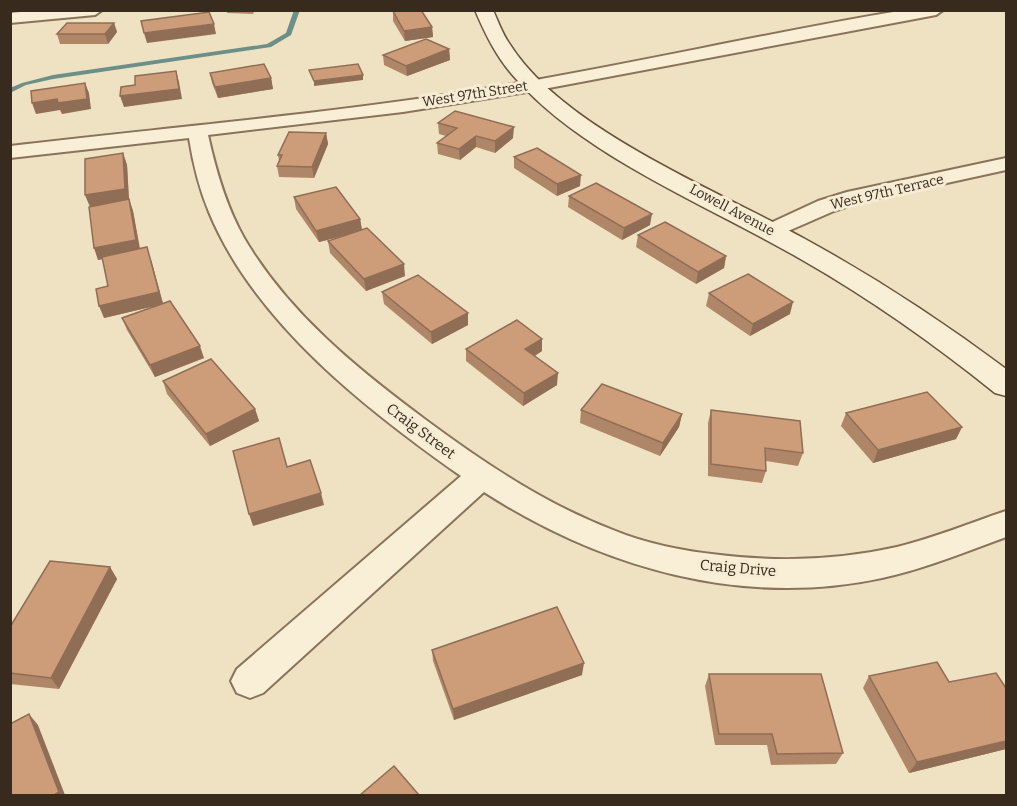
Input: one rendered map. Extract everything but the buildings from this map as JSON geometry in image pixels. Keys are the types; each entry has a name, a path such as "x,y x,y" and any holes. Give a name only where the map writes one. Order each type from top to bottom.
{"street":[{"path":"10,18 95,10"},
{"name":"Lowell Avenue","path":"484,10 496,39 533,86 606,142 772,231 869,288 944,337 1006,385"},
{"name":"West 97th Street","path":"10,152 420,103 533,86 756,42 936,10"},
{"name":"Craig Street","path":"197,130 208,184 214,201 234,241 268,290 308,335 353,379 432,440 483,475"},
{"name":"West 97th Terrace","path":"772,231 826,206 855,197 1006,164"},
{"path":"250,681 303,638 403,545 483,475"},
{"name":"Craig Drive","path":"483,475 524,503 632,551 671,562 747,572 834,572 900,560 1006,524"}],"waterway":[{"path":"10,91 24,84 53,77 269,46 289,34 297,10"}]}
